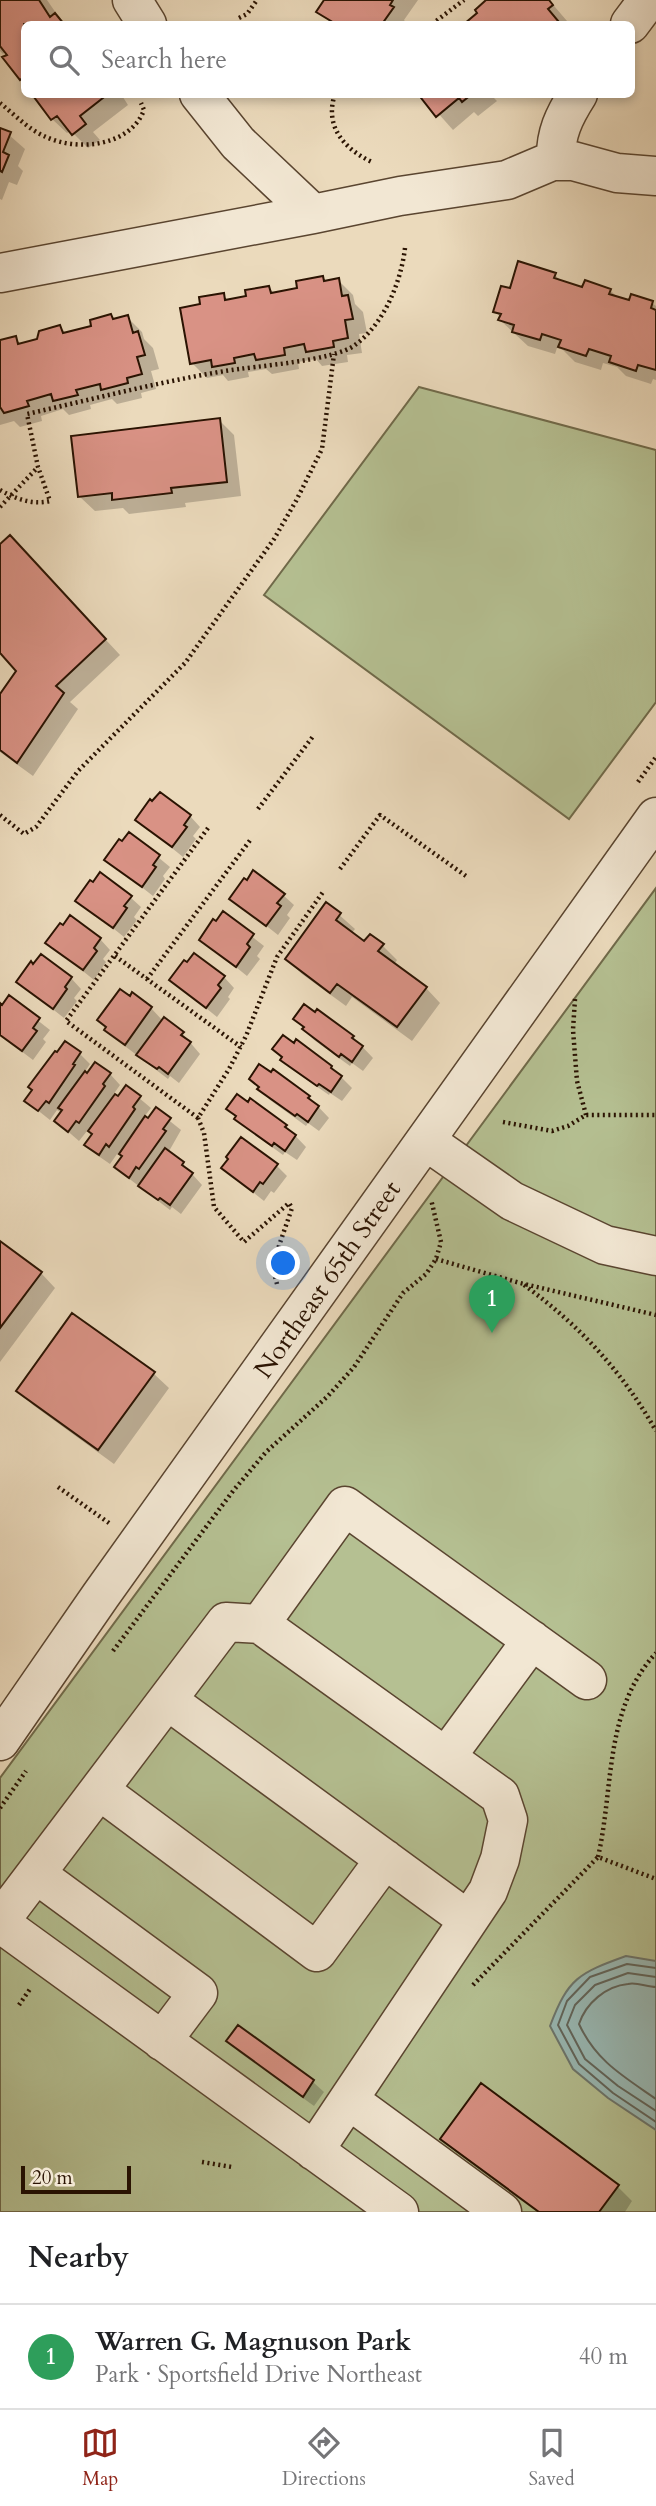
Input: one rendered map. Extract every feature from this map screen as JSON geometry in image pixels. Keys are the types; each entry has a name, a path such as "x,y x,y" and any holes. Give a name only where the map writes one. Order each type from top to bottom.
{"street":[{"path":"132,0 145,21"},
{"path":"632,21 648,0"},
{"path":"202,98 239,143 313,214"},
{"path":"556,161 555,147 560,127 576,98"},
{"path":"0,273 400,196 507,180 556,161 589,164 617,173 656,176"},
{"name":"Northeast 65th Street","path":"0,1741 656,817"},
{"path":"426,1140 512,1201 604,1245 656,1256"},
{"path":"260,1624 345,1506 587,1680"},
{"path":"314,2151 488,1891 500,1860 508,1820 500,1796 260,1624 226,1622 0,1922 162,2041 314,2151 399,2212"},
{"path":"446,1757 532,1640"},
{"path":"167,1700 468,1920"},
{"path":"99,1790 317,1952 385,1859"},
{"path":"36,1874 198,1993 162,2041"},
{"path":"349,2100 502,2212"}],"path":[{"path":"239,18 247,14 257,0"},
{"path":"436,21 464,0"},
{"path":"334,98 331,114 333,128 345,144 378,165"},
{"path":"0,103 44,136 76,145 92,145 117,137 141,120 144,110 141,103"},
{"path":"0,490 11,496 40,503 50,501 38,467 27,414 223,371 334,354 354,346 386,307 402,272 405,248"},
{"path":"0,816 24,834 36,827 78,771 185,663 274,539 317,460 322,449 334,354"},
{"path":"0,508 38,467"},
{"path":"258,809 314,735"},
{"path":"340,869 380,815 466,876"},
{"path":"208,828 66,1021 198,1118 204,1133 214,1207 244,1242 289,1203 292,1208 272,1266 279,1293"},
{"path":"147,979 251,839"},
{"path":"198,1118 241,1047 277,957 323,892"},
{"path":"115,956 241,1047"},
{"path":"574,994 573,1030 577,1081 586,1115"},
{"path":"503,1122 552,1131 568,1126 586,1115 656,1115"},
{"path":"111,1653 233,1491 266,1452 328,1396 354,1367 403,1293 426,1274 436,1259 441,1242 433,1200"},
{"path":"436,1259 520,1283 656,1315"},
{"path":"520,1283 584,1334 622,1377 656,1431"},
{"path":"58,1487 109,1524"},
{"path":"470,1989 598,1857 604,1830 617,1724 634,1683 656,1653"},
{"path":"0,1808 32,1762"},
{"path":"598,1857 656,1879"},
{"path":"202,2162 232,2167"}],"green space":[{"path":"419,387 656,450 656,702 569,819 264,595"},
{"path":"656,888 656,2212 0,2212 0,1778"}],"water":[{"path":"626,1956 656,1961 656,2130 608,2098 573,2069 550,2026 563,1997 577,1979 597,1967"}],"building":[{"path":"0,0 39,0 50,17 55,13 62,21 21,21 20,80 2,57 7,55 0,46"},
{"path":"324,0 393,0 390,5 394,7 384,21 331,21 316,12"},
{"path":"486,0 549,0 553,5 548,9 558,21 468,21 477,13 475,10"},
{"path":"35,98 103,98 80,116 86,124 72,135 57,116 51,120"},
{"path":"421,98 459,98 436,117"},
{"path":"0,128 11,132 3,152 9,155 2,172 0,171"},
{"path":"518,261 556,273 554,278 582,287 585,280 611,289 609,294 629,300 631,294 653,301 651,308 656,310 656,370 638,365 636,371 609,362 611,356 589,349 586,356 558,347 561,340 542,334 540,340 512,332 514,325 498,320 501,314 493,312 501,286 510,288"},
{"path":"323,276 324,281 339,278 342,296 348,295 353,319 345,320 348,338 333,341 334,347 306,352 304,344 284,348 285,355 256,360 254,354 234,358 235,363 212,367 211,360 190,364 180,308 200,304 199,297 224,293 225,300 246,296 245,290 269,286 271,293 297,288 296,281"},
{"path":"111,314 113,319 128,315 133,333 138,331 145,355 137,357 142,374 127,378 128,383 101,390 100,384 76,390 78,395 53,401 51,394 27,401 29,406 4,413 0,407 0,340 16,336 18,344 37,339 39,331 60,325 63,333 91,326 90,320"},
{"path":"220,418 227,482 171,488 172,493 112,500 112,493 78,497 71,436"},
{"path":"10,535 106,639 56,686 64,693 17,763 0,750 0,694 16,671 0,653 0,544"},
{"path":"160,792 191,815 184,825 187,827 172,847 135,820 150,799 152,801"},
{"path":"129,832 160,855 153,865 156,867 142,887 104,860 119,839 122,841"},
{"path":"253,870 285,894 277,903 281,906 266,926 229,899"},
{"path":"100,872 132,896 113,928 75,901 90,880 93,882"},
{"path":"326,902 341,913 336,920 364,941 370,934 384,944 378,951 427,987 397,1027 337,984 330,993 285,959"},
{"path":"223,911 254,934 247,944 250,947 236,967 199,940 213,919 216,921"},
{"path":"70,915 101,938 94,948 97,951 83,970 45,943 60,923 63,925"},
{"path":"194,953 225,976 218,985 221,988 206,1008 169,980 184,960 187,962"},
{"path":"41,954 72,977 53,1009 16,982 31,961 33,964"},
{"path":"120,989 130,996 132,992 152,1007 125,1045 104,1030 106,1027 97,1020"},
{"path":"9,995 40,1018 33,1028 37,1031 22,1051 0,1035 0,1003 2,1005"},
{"path":"304,1004 315,1012 317,1009 354,1036 352,1038 363,1046 352,1062 341,1054 339,1057 293,1019"},
{"path":"164,1017 184,1032 181,1035 191,1042 168,1074 136,1055"},
{"path":"283,1035 294,1043 296,1039 342,1076 331,1092 319,1084 317,1086 280,1060 282,1057 272,1049"},
{"path":"65,1041 81,1052 49,1103 46,1101 38,1111 24,1101 32,1090 28,1087"},
{"path":"95,1062 111,1073 79,1123 76,1121 68,1132 54,1121 62,1110 58,1108 85,1071 87,1073"},
{"path":"259,1064 271,1072 273,1069 310,1096 308,1098 319,1106 308,1122 257,1089 259,1087 249,1079"},
{"path":"126,1085 141,1096 109,1147 106,1144 99,1155 84,1145 92,1134 88,1131 115,1094 118,1096"},
{"path":"237,1094 248,1102 250,1098 287,1125 285,1127 296,1135 285,1151 274,1143 272,1146 234,1119 236,1116 226,1109"},
{"path":"156,1107 171,1118 163,1129 166,1131 139,1169 136,1167 129,1178 114,1167 122,1156 119,1154 145,1116 148,1118"},
{"path":"241,1137 278,1164 263,1184 260,1182 253,1192 221,1168"},
{"path":"165,1148 184,1162 182,1165 193,1173 170,1205 138,1186"},
{"path":"0,1241 42,1272 0,1328"},
{"path":"72,1313 155,1372 98,1450 16,1391"},
{"path":"238,2025 314,2080 303,2097 226,2041"},
{"path":"481,2083 619,2185 599,2212 539,2212 440,2139"}],"place":[{"name":"Warren G. Magnuson Park","path":"492,1333"}]}
